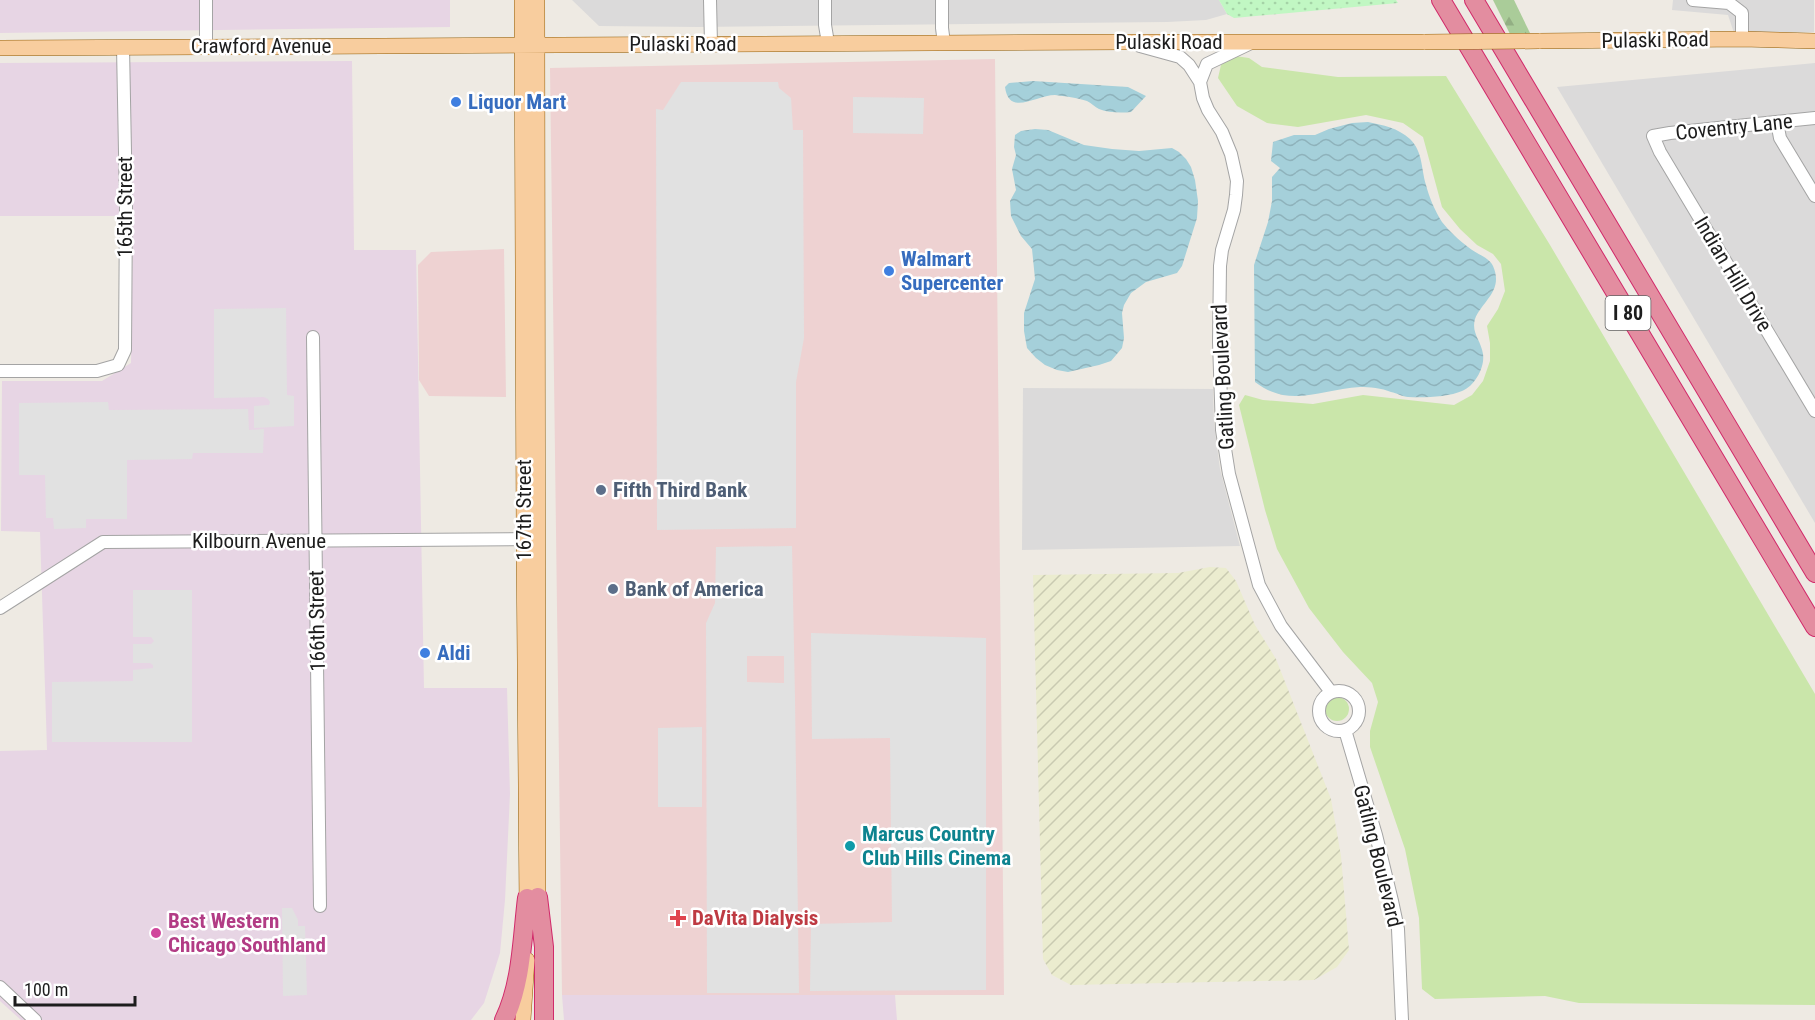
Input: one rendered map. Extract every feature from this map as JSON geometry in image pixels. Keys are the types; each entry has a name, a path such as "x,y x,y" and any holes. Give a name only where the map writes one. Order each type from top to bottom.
{"highway":[{"name":"I 80","path":"1441,0 1815,627"},
{"name":"I 80","path":"1474,0 1815,573"},
{"path":"504,1020 510,1008 532,898"},
{"path":"532,898 544,947 544,1020"}],"main road":[{"name":"167th Street","path":"522,0 530,44"},
{"name":"167th Street","path":"523,1020 532,898 530,44 537,0"},
{"name":"Pulaski Road","path":"530,44 1251,43 1742,39 1815,41"},
{"name":"Crawford Avenue","path":"0,48 530,44"},
{"name":"167th Street","path":"532,898 537,950 534,1020"}],"street":[{"path":"206,0 206,46"},
{"path":"710,0 711,44"},
{"path":"825,0 828,43"},
{"path":"942,0 944,43"},
{"path":"1693,0 1729,3 1742,13 1742,39"},
{"name":"Gatling Boulevard","path":"1126,42 1180,57 1189,65 1200,82 1208,110 1227,141 1237,181 1234,210 1222,250 1220,266 1220,401 1229,474 1258,585 1281,626 1331,692"},
{"path":"1200,82 1207,64 1251,43"},
{"name":"165th Street","path":"0,371 97,371 118,365 125,350 126,205 123,47"},
{"name":"Coventry Lane","path":"1653,136 1815,118"},
{"path":"1777,122 1780,138 1815,196"},
{"name":"Indian Hill Drive","path":"1653,136 1660,152 1815,411"},
{"name":"166th Street","path":"313,337 320,906"},
{"name":"Kilbourn Avenue","path":"0,608 104,542 531,539"},
{"path":"1331,692 1345,692 1356,700 1359,713 1357,719 1345,730 1329,728 1321,718 1320,706 1331,692"},
{"name":"Gatling Boulevard","path":"1345,730 1376,835 1398,929 1402,1020"},
{"path":"0,987 35,1020"}],"shaded area":[{"path":"0,0 450,0 450,27 0,33"},
{"path":"572,0 1219,0 1227,14 1206,20 1167,22 599,26"},
{"path":"1673,0 1814,0 1814,32 1734,33 1728,15 1672,10"},
{"path":"995,59 1004,995 562,995 550,68"},
{"path":"352,61 354,250 416,250 424,688 507,688 510,794 505,900 500,953 484,1003 471,1020 21,1020 0,1001 0,751 47,750 40,532 1,531 2,381 102,381 131,363 133,216 0,216 0,63"},
{"path":"1815,63 1815,523 1557,87"},
{"path":"681,82 778,82 779,88 791,98 793,130 803,130 804,338 796,382 796,528 657,530 656,109 663,110"},
{"path":"853,97 924,98 923,134 853,133"},
{"path":"504,249 506,397 429,396 419,380 418,265 431,252"},
{"path":"286,308 287,395 294,396 294,426 254,428 254,406 269,405 268,399 264,397 214,398 214,309"},
{"path":"1023,388 1213,389 1214,423 1220,469 1240,546 1022,550"},
{"path":"108,402 109,410 248,409 249,430 264,429 263,453 193,453 192,459 127,460 127,519 86,519 86,528 54,529 53,518 46,518 45,475 19,475 19,403"},
{"path":"792,546 799,993 707,993 706,623 715,603 716,547","holes":["747,656 784,656 784,683 747,682"]},
{"path":"133,590 192,590 192,742 52,742 52,682 133,681 133,670 153,668 150,663 133,663 133,644 151,644 154,641 151,637 133,637"},
{"path":"811,633 986,638 986,990 810,991 811,924 892,922 890,738 812,739"},
{"path":"702,727 702,807 658,807 658,728"},
{"path":"282,908 292,908 298,920 298,926 305,926 307,995 283,996"},
{"path":"562,995 895,995 897,1020 564,1020"}],"green space":[{"path":"1219,0 1396,0 1398,3 1234,18 1227,14"},
{"path":"1493,0 1514,0 1530,33 1510,34"},
{"path":"1235,56 1249,58 1262,67 1338,77 1446,76 1550,245 1815,694 1815,1005 1579,1003 1545,996 1435,999 1422,989 1419,918 1405,849 1370,747 1370,731 1378,702 1372,683 1343,652 1309,608 1277,549 1239,405 1245,395 1263,400 1313,404 1363,395 1454,405 1472,395 1483,381 1490,361 1487,326 1498,309 1505,291 1501,264 1493,254 1477,245 1460,229 1442,207 1423,137 1403,123 1366,115 1298,127 1267,123 1237,106 1218,78 1221,65"},
{"path":"1210,567 1226,568 1236,581 1255,625 1276,659 1331,799 1341,856 1349,950 1337,967 1314,980 1071,985 1052,975 1043,959 1033,575 1178,573"},
{"path":"1337,697 1342,698 1348,704 1348,714 1342,720 1337,721 1332,720 1326,714 1325,709 1326,704 1332,698"}],"water":[{"path":"1033,81 1128,87 1146,96 1131,112 1119,113 1103,110 1087,101 1055,95 1018,103 1012,101 1008,96 1005,87 1009,83"},
{"path":"1368,122 1395,130 1410,139 1417,149 1429,194 1442,222 1461,241 1489,260 1493,266 1496,275 1494,289 1478,313 1474,324 1483,354 1481,370 1467,389 1436,397 1406,397 1376,388 1364,387 1293,396 1268,390 1255,382 1254,265 1268,222 1272,201 1272,177 1280,168 1271,161 1273,142 1294,135 1315,135 1352,123"},
{"path":"1048,130 1084,145 1112,149 1139,151 1172,148 1186,159 1191,167 1198,201 1197,218 1182,266 1177,273 1146,282 1131,293 1124,305 1122,348 1111,361 1068,372 1045,365 1036,358 1027,348 1024,331 1024,313 1035,279 1032,249 1021,236 1011,216 1010,201 1016,190 1012,169 1016,155 1015,135 1021,131"}],"place":[{"name":"Liquor Mart","path":"456,102"},
{"name":"Walmart Supercenter","path":"889,271"},
{"name":"Fifth Third Bank","path":"601,490"},
{"name":"Bank of America","path":"613,589"},
{"name":"Aldi","path":"425,653"},
{"name":"Marcus Country Club Hills Cinema","path":"850,846"},
{"name":"DaVita Dialysis","path":"678,918"},
{"name":"Best Western Chicago Southland","path":"156,933"}]}
